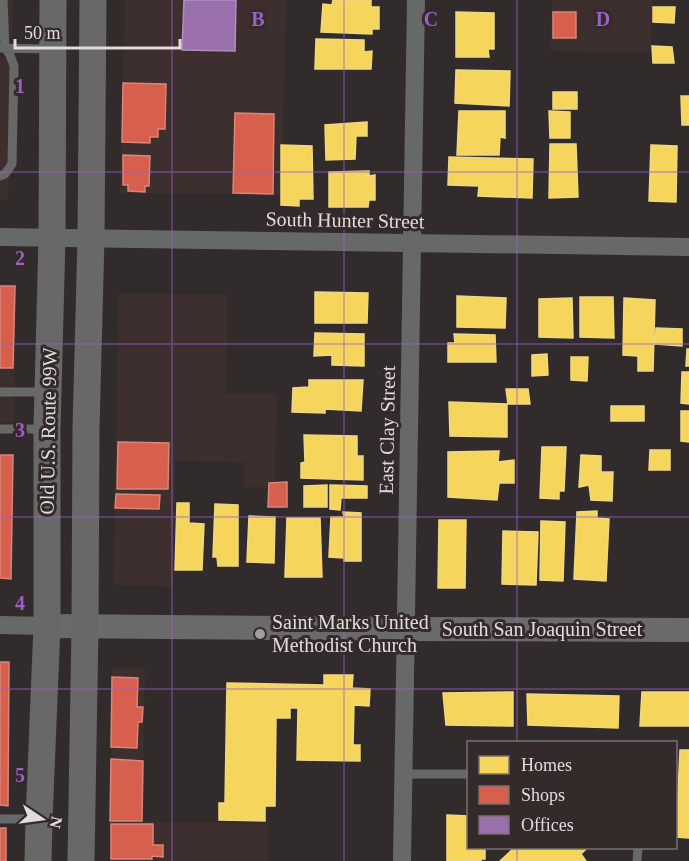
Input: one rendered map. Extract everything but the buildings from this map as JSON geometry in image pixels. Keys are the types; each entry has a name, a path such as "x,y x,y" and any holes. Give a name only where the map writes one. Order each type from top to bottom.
{"main road":[{"name":"Old U.S. Route 99W","path":"38,861 47,626 47,429 52,238 53,0"},
{"name":"Old U.S. Route 99W","path":"81,861 93,0"}],"street":[{"name":"East Clay Street","path":"402,861 416,0"},
{"name":"South Hunter Street","path":"0,237 689,247"},
{"name":"South San Joaquin Street","path":"0,625 689,630"}],"lane":[{"path":"0,176 5,174 12,164 14,66 10,55 2,48 2,5"},
{"path":"2,48 52,49"},
{"path":"0,392 48,392"},
{"path":"0,429 47,429"},
{"path":"404,774 467,774"},
{"path":"0,819 39,819"}],"shaded area":[{"path":"0,0 13,0 12,38 0,38"},
{"path":"125,0 286,0 282,195 120,193"},
{"path":"552,0 652,0 651,52 551,51"},
{"path":"0,58 12,59 8,200 0,200"},
{"path":"0,284 16,285 14,422 0,422"},
{"path":"118,293 228,294 226,394 277,394 275,488 244,487 244,462 175,461 173,587 114,585"},
{"path":"112,667 145,668 142,821 268,824 268,861 110,861"}],"place":[{"name":"Saint Marks United Methodist Church","path":"260,634"}]}
